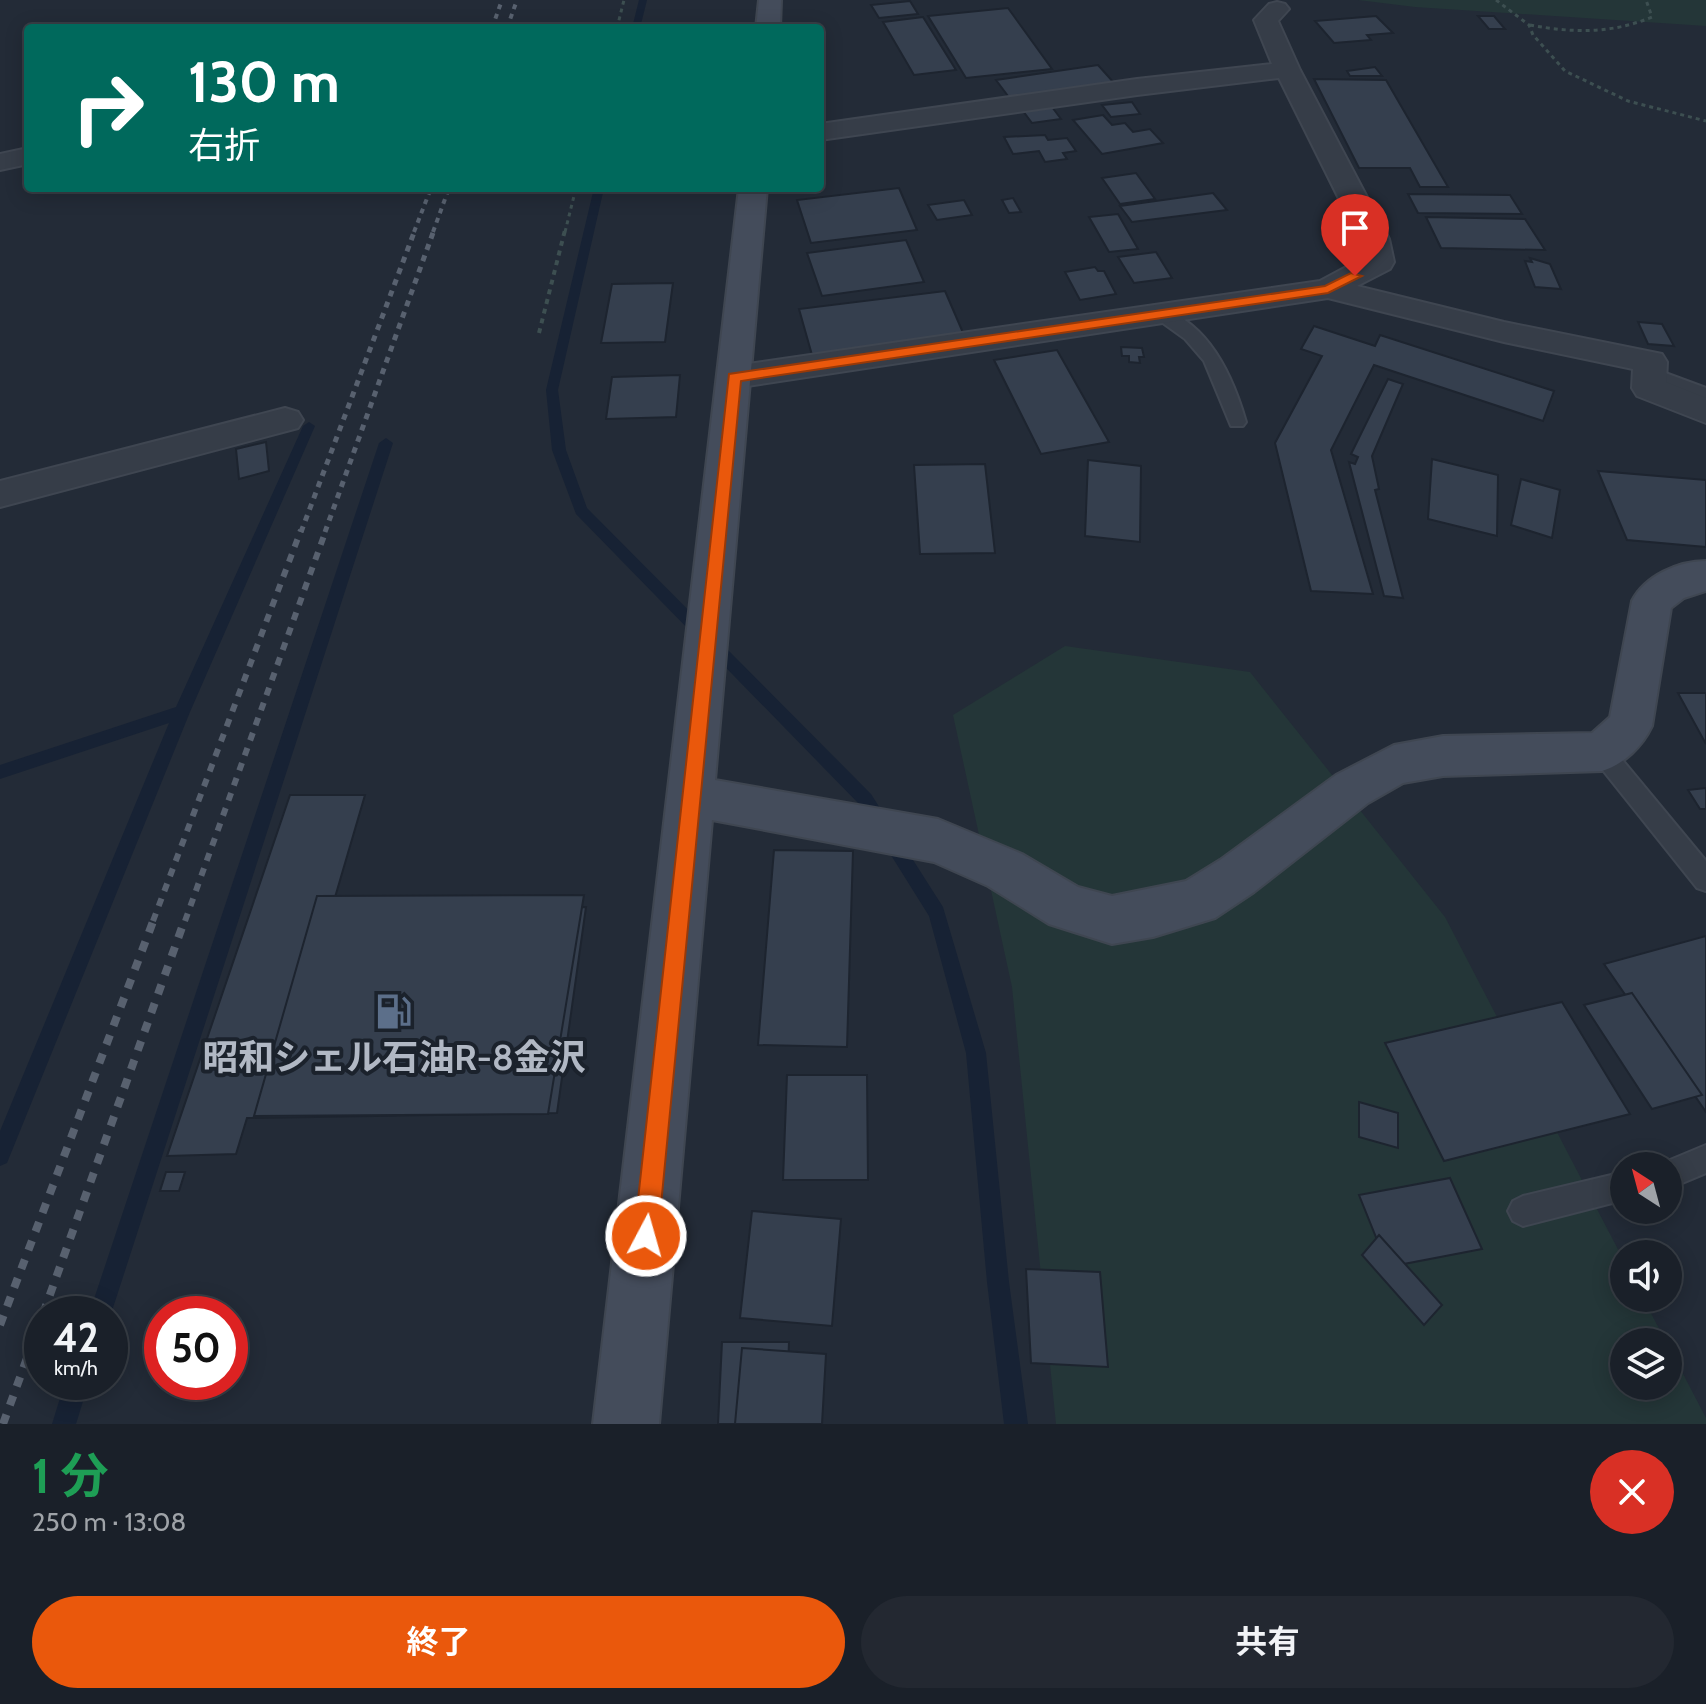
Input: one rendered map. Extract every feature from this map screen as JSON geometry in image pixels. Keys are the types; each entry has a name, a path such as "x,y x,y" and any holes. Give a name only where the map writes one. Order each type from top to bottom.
{"main road":[{"path":"768,24 770,0"},
{"path":"626,1424 753,192"},
{"path":"692,796 938,841 1005,870 1067,907 1112,920 1153,913 1197,901 1237,876 1352,789 1394,765 1443,756 1602,752 1630,726 1652,601 1670,587 1693,576 1706,576"}],"street":[{"path":"734,377 1328,289 1379,262 1374,239 1287,70 1266,20 1277,9"},
{"path":"824,131 1137,87 1287,70"},
{"path":"0,162 24,157"},
{"path":"1328,289 1504,332 1650,362 1649,388 1706,411"},
{"path":"0,494 285,420"}],"lane":[{"path":"1159,313 1192,334 1224,375 1237,422"},
{"path":"1649,373 1706,394"},
{"path":"1602,752 1706,880"},
{"path":"1682,1169 1706,1159"},
{"path":"1523,1211 1610,1189"}],"path":[{"path":"618,24 624,0"},
{"path":"1496,0 1529,25 1562,32 1602,32 1633,26 1652,17 1646,0"},
{"path":"1529,25 1533,35 1565,71 1628,101 1706,121"},
{"path":"539,333 575,192"}],"shaded area":[{"path":"1358,0 1706,0 1706,26 1415,7"},
{"path":"1065,646 1250,672 1445,917 1613,1240 1610,1240 1610,1312 1650,1312 1659,1328 1610,1328 1610,1400 1682,1400 1682,1372 1706,1418 1706,1424 1056,1424 1012,987 953,715"}],"building":[{"path":"910,1 918,14 879,18 871,5"},
{"path":"1008,8 1052,69 966,78 928,16"},
{"path":"1376,16 1393,33 1367,35 1371,40 1334,43 1315,21"},
{"path":"1478,16 1494,16 1505,29 1489,29"},
{"path":"923,17 956,70 914,75 883,22"},
{"path":"1098,65 1115,84 1011,100 996,80"},
{"path":"1375,67 1382,76 1350,76 1347,71"},
{"path":"1314,79 1386,80 1448,187 1420,187 1410,168 1359,168"},
{"path":"1132,102 1140,114 1111,117 1102,105"},
{"path":"1052,107 1061,119 1032,123 1023,111"},
{"path":"1103,115 1112,125 1125,123 1133,132 1150,129 1163,143 1102,154 1073,120"},
{"path":"1045,135 1048,140 1067,138 1076,151 1063,153 1067,159 1045,162 1039,151 1013,154 1004,137"},
{"path":"1136,173 1155,199 1120,204 1102,178"},
{"path":"899,188 917,230 811,243 797,200"},
{"path":"1213,193 1227,210 1132,222 1120,206"},
{"path":"1408,194 1510,195 1522,214 1418,213"},
{"path":"1013,198 1021,212 1009,213 1002,200"},
{"path":"964,200 972,215 937,220 928,205"},
{"path":"1118,214 1138,249 1109,252 1089,217"},
{"path":"1426,217 1525,219 1545,250 1441,248"},
{"path":"906,240 924,282 822,296 807,253"},
{"path":"1156,252 1172,278 1134,283 1118,257"},
{"path":"1530,258 1550,264 1561,289 1535,287 1525,261 1532,262"},
{"path":"1095,267 1098,271 1104,271 1116,294 1080,300 1065,272"},
{"path":"673,283 665,342 601,343 612,284"},
{"path":"945,291 964,335 812,355 799,309"},
{"path":"1638,322 1662,324 1674,346 1648,344"},
{"path":"1314,326 1375,346 1380,335 1554,391 1543,421 1374,365 1331,450 1373,594 1311,591 1275,443 1322,356 1301,349"},
{"path":"1121,347 1142,348 1144,357 1139,357 1140,363 1129,362 1129,356 1122,356"},
{"path":"1057,350 1109,442 1041,454 994,360"},
{"path":"680,375 676,417 606,419 612,377"},
{"path":"1388,379 1403,384 1372,456 1379,489 1375,490 1403,598 1384,596 1349,462 1355,464 1358,457 1351,454"},
{"path":"266,442 269,471 239,479 236,449"},
{"path":"1432,459 1498,475 1497,536 1428,519"},
{"path":"1088,460 1141,466 1140,542 1085,536"},
{"path":"985,464 995,553 920,554 914,465"},
{"path":"1598,471 1706,480 1706,547 1627,540"},
{"path":"1521,479 1560,490 1552,538 1511,525"},
{"path":"1678,693 1706,693 1706,744"},
{"path":"1706,788 1706,809 1700,809 1688,790"},
{"name":"昭和シェル石油R-8金沢","path":"290,795 365,795 331,911 586,907 557,1113 247,1118 236,1154 167,1156"},
{"path":"774,850 853,851 847,1047 758,1045"},
{"name":"昭和シェル石油R-8金沢","path":"584,895 548,1114 254,1116 317,896"},
{"path":"1706,936 1706,1112 1604,964"},
{"path":"1632,993 1702,1095 1652,1109 1584,1005"},
{"path":"1562,1002 1630,1114 1444,1161 1385,1043"},
{"path":"787,1075 867,1075 868,1180 783,1180"},
{"path":"1359,1102 1398,1113 1398,1148 1359,1137"},
{"path":"166,1172 185,1172 179,1191 160,1191"},
{"path":"1450,1178 1482,1249 1388,1267 1359,1195"},
{"path":"752,1211 841,1219 832,1326 740,1318"},
{"path":"1379,1235 1442,1305 1424,1325 1362,1255"},
{"path":"1026,1269 1100,1272 1108,1367 1031,1363"},
{"path":"722,1342 789,1342 786,1424 718,1424"},
{"path":"742,1348 826,1354 822,1424 735,1424"}],"waterway":[{"path":"637,24 643,0"},
{"path":"598,192 552,390 559,450 581,510 865,799 937,913 976,1053 998,1282 1016,1424"},
{"path":"182,712 309,426"},
{"path":"106,1296 386,443"},
{"path":"0,772 182,712"},
{"path":"0,1156 182,712"},
{"path":"64,1424 71,1400"}],"railway":[{"path":"493,24 502,0"},
{"path":"508,24 517,0"},
{"path":"414,232 429,192"},
{"path":"433,232 448,192"},
{"path":"301,532 415,230"},
{"path":"325,532 434,230"},
{"path":"153,921 301,530"},
{"path":"185,921 326,530"},
{"path":"0,1325 154,919"},
{"path":"49,1296 185,919"},
{"path":"3,1424 24,1366"}],"place":[{"name":"昭和シェル石油R-8金沢","path":"394,1012"}],"route":[{"path":"646,1236 734,377 1328,289 1355,276"}]}
